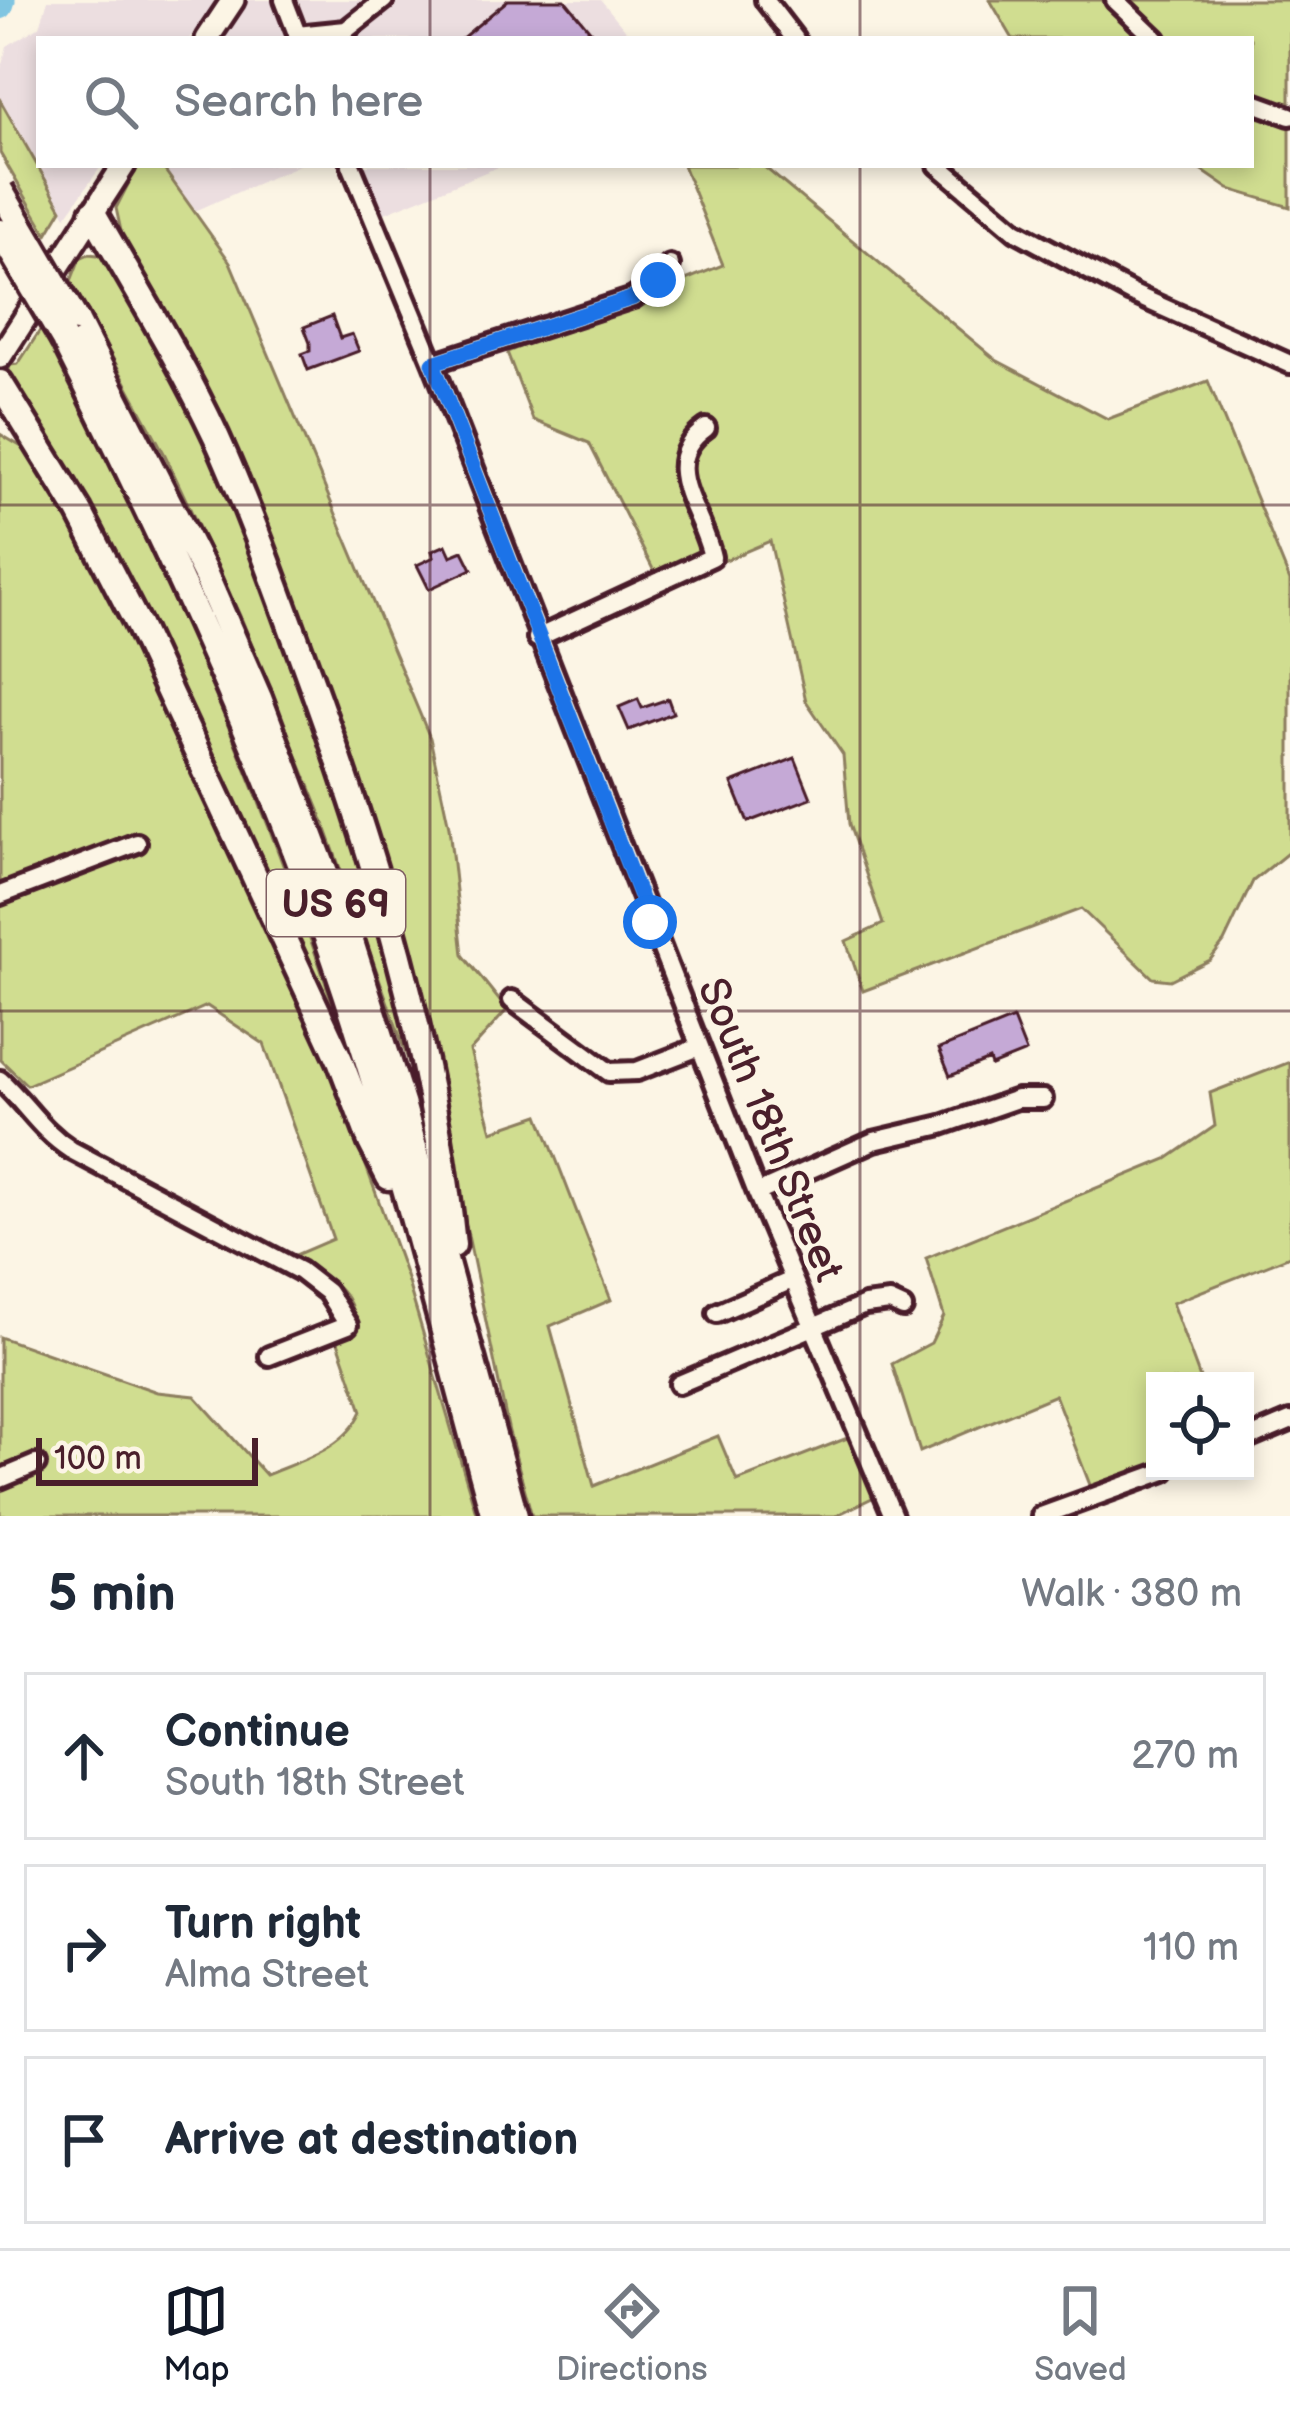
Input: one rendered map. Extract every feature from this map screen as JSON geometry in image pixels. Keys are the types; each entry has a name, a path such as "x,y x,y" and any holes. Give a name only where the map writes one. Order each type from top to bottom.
{"highway":[{"name":"US 69","path":"0,190 70,330 164,538 266,782 362,1041 494,1516"},
{"path":"93,213 158,323 215,434 255,527 371,850 398,943 430,1096 448,1193 460,1319"},
{"name":"US 69","path":"0,232 70,330 204,572 259,698 352,945 402,1103 515,1516"},
{"path":"0,383 79,512 137,623 340,1060 371,1142 413,1222"},
{"path":"0,424 30,432"}],"main road":[{"path":"209,36 233,0"},
{"path":"0,357 122,168"}],"street":[{"path":"284,0 298,36"},
{"path":"305,36 346,30 384,0"},
{"path":"765,0 793,36"},
{"path":"1115,0 1153,36"},
{"path":"1254,102 1290,116"},
{"name":"South 18th Street","path":"352,168 792,1280 893,1516"},
{"path":"942,168 1016,231 1131,293 1290,364"},
{"path":"433,363 633,298 670,265"},
{"path":"537,638 712,557 680,467 683,448 706,428"},
{"path":"0,896 137,843"},
{"path":"512,1000 609,1072 637,1071 699,1047"},
{"path":"0,1080 31,1109 40,1130 300,1271 327,1292 348,1325 269,1356"},
{"path":"758,1193 874,1141 942,1125 1017,1099 1043,1099"},
{"path":"717,1313 792,1280"},
{"path":"679,1384 875,1302 903,1308"},
{"path":"1254,1436 1290,1421"},
{"path":"0,1479 36,1464"},
{"path":"1041,1516 1146,1478"}],"shaded area":[{"path":"48,0 216,0 191,36 36,36 36,163 0,100 0,72 7,46 40,26"},
{"path":"245,0 276,0 291,36 221,36"},
{"path":"296,0 601,0 631,36 310,36"},
{"path":"39,168 100,168 66,216"},
{"path":"163,168 292,168 195,211"},
{"path":"362,168 496,168 380,215"}],"green space":[{"path":"990,0 1290,0 1290,207 1229,189 1198,168 1254,168 1254,36 1011,36"},
{"path":"0,100 62,209 47,234 0,153"},
{"path":"136,168 163,168 230,262 430,738 449,827 463,955 507,1010 470,1051 492,1131 539,1115 611,1300 550,1326 594,1486 718,1436 737,1481 850,1437 874,1497 835,1516 532,1516 509,1432 405,933 365,799 265,531 124,245 116,208"},
{"path":"684,168 766,168 996,360 1108,419 1208,381 1290,581 1290,851 1253,881 1224,942 1210,960 1170,980 1153,978 1081,909 863,991 846,941 883,924 849,824 843,755 806,701 770,541 662,587 589,443 533,420 507,352 723,265"},
{"path":"106,256 214,450 349,804 419,1076 415,1079 321,815 242,620 165,455 71,281 80,258"},
{"path":"43,326 169,587 244,765 344,1037 337,1040 7,379 10,365 18,364"},
{"path":"0,434 30,452 95,567 328,1061 407,1279 477,1516 0,1516 0,1337 157,1392 195,1396 266,1475 334,1444 362,1411 337,1339 353,1327 350,1303 335,1284 293,1256 333,1239 264,1044 207,1006 27,1085 0,1059"},
{"path":"1290,1062 1290,1256 1172,1303 1198,1372 1146,1372 1146,1470 1092,1490 1055,1395 920,1452 892,1364 931,1343 944,1316 926,1258 1167,1159 1215,1126 1210,1093"}],"building":[{"path":"508,0 565,0 595,36 465,36"},
{"path":"332,316 340,338 352,334 359,351 308,370 302,354 310,351 310,343 304,327"},
{"path":"446,545 451,556 463,551 472,569 429,589 417,565"},
{"path":"638,699 642,708 668,699 673,713 629,730 619,707"},
{"path":"795,758 811,798 748,822 732,783"},
{"path":"1013,1019 1026,1052 950,1076 939,1049"}],"waterway":[{"path":"0,6 2,0"}],"route":[{"path":"650,922 433,363 633,298 658,280"}]}
